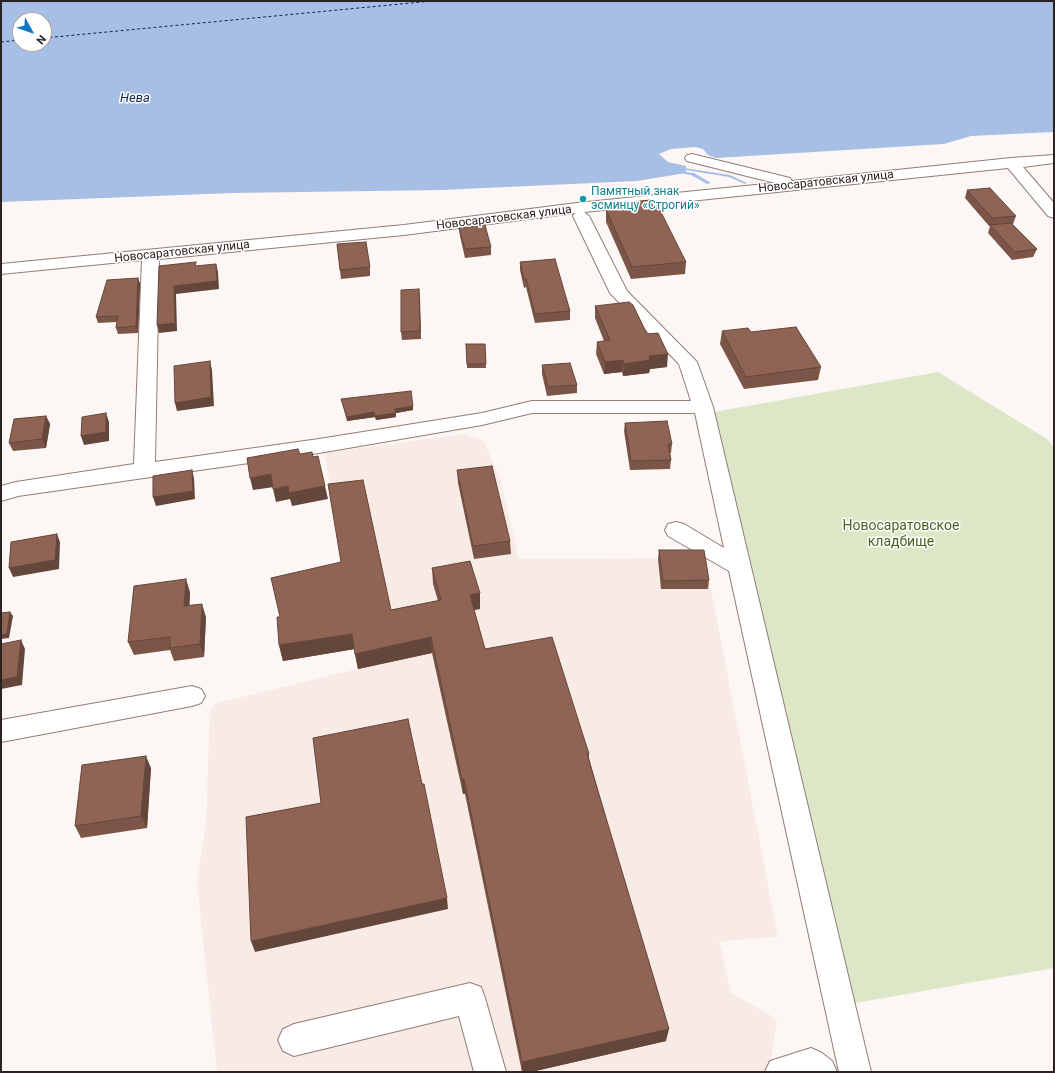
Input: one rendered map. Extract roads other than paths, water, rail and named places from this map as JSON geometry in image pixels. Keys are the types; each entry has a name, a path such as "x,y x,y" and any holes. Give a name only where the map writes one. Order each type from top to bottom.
{"street":[{"path":"692,158 803,186"},
{"name":"Новосаратовская улица","path":"1,269 404,230 577,208 803,186 1011,162 1054,159"},
{"path":"1011,162 1054,213"},
{"path":"581,216 619,293 688,362 701,400 855,1072"},
{"path":"144,470 151,255"},
{"path":"1,494 16,489 144,470 319,446 477,428 532,407 701,400"},
{"path":"676,530 738,566"},
{"path":"1,731 192,696"},
{"path":"294,1040 470,998 490,1072"},
{"path":"781,1072 811,1064 821,1072"}],"water":[{"name":"Нева","path":"1,1 1054,1 1054,132 971,136 944,144 716,158 708,155 703,149 695,147 671,149 659,154 668,162 686,166 686,173 637,181 441,190 233,193 1,202"}],"waterway":[{"path":"686,169 730,176 745,183"},
{"path":"686,173 692,174 709,183"}],"place":[{"name":"Памятный знак эсминцу «Строгий»","path":"583,199"}],"park label":[{"name":"Новосаратовское кладбище","path":"901,534"}]}
